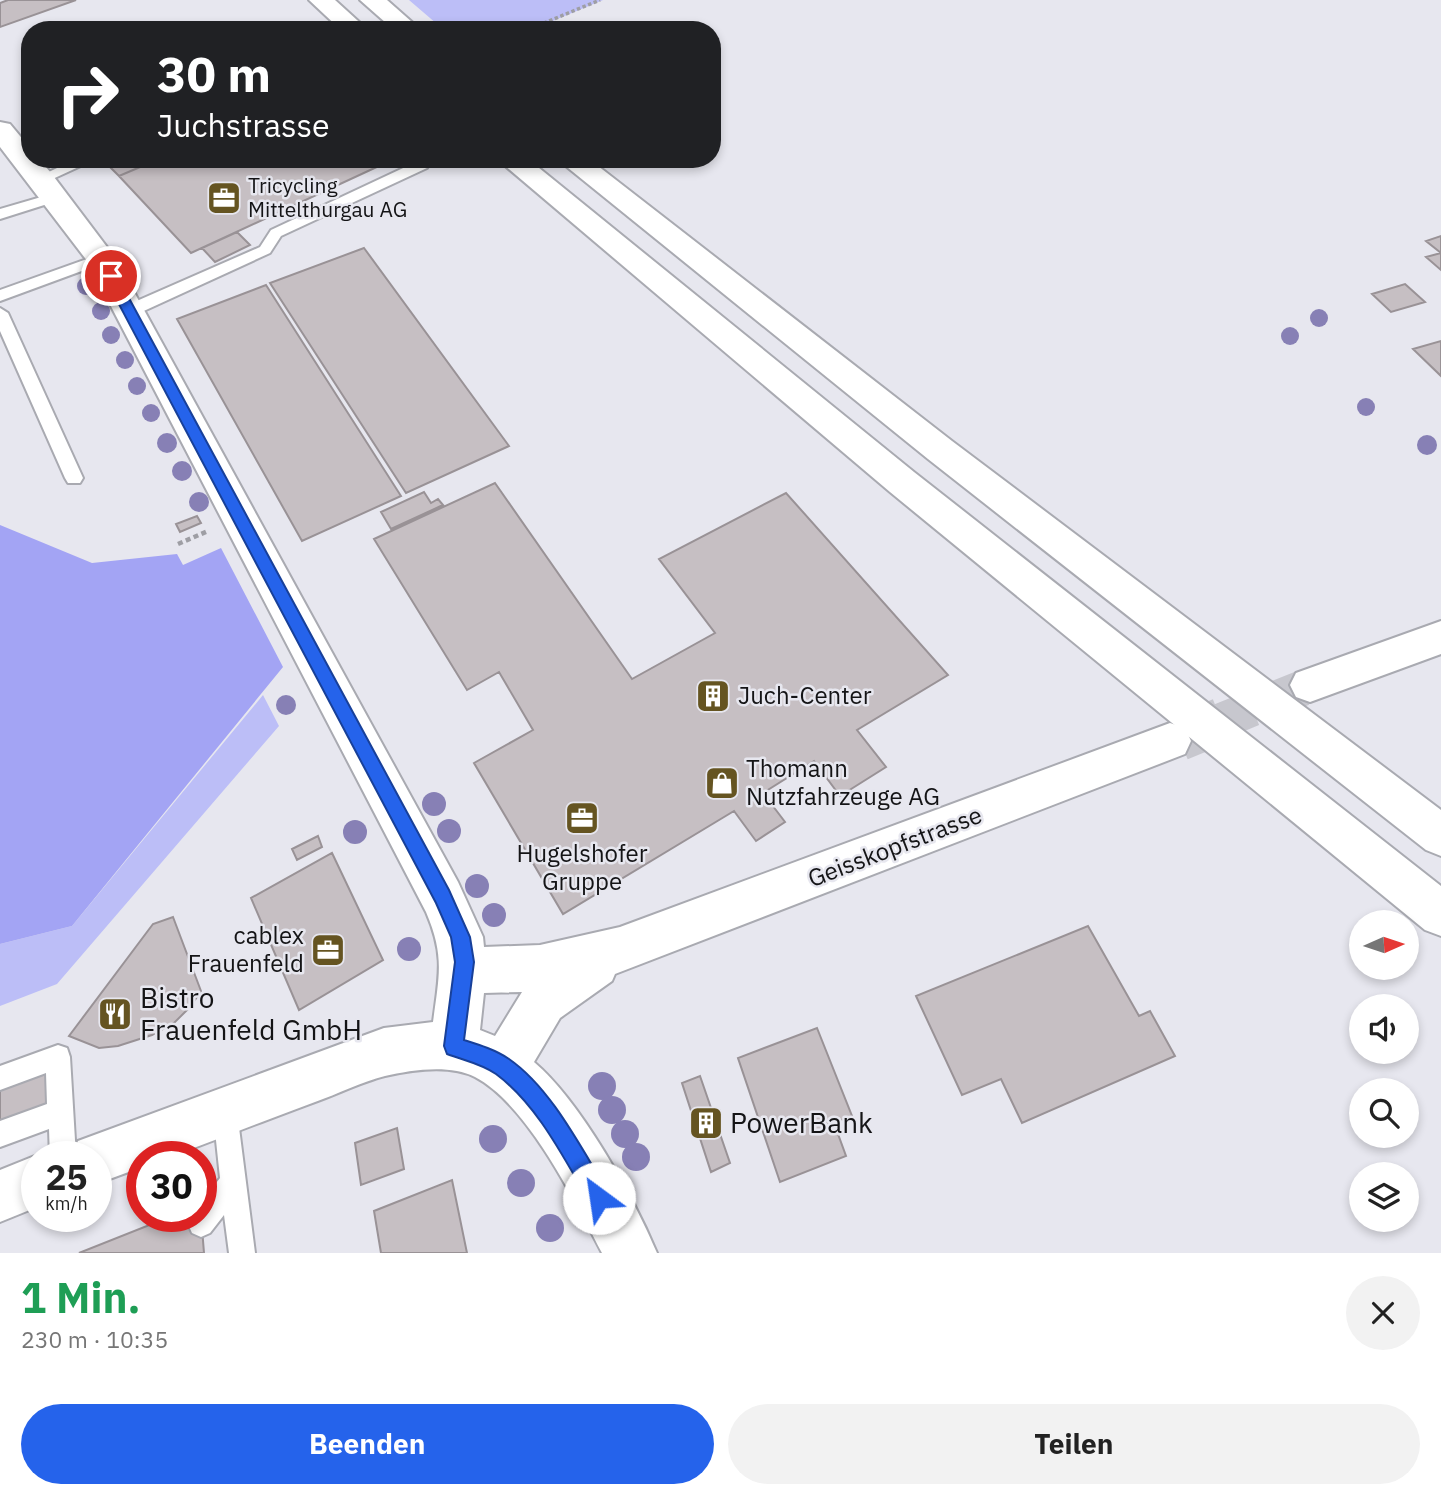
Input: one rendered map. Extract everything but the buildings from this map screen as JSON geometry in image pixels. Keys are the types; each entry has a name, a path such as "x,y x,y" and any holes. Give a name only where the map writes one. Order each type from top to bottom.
{"main road":[{"path":"321,0 346,21"},
{"path":"372,0 398,21"},
{"path":"0,130 21,155"},
{"path":"31,168 102,259 442,897 460,937 463,971 454,1046"},
{"path":"522,168 902,482 1441,914"},
{"path":"583,168 940,450 1441,836"},
{"path":"1310,685 1441,637"},
{"name":"Geisskopfstrasse","path":"463,971 540,968 620,950 1170,741"},
{"name":"Geisskopfstrasse","path":"504,1067 543,1002 567,982 620,950"},
{"path":"112,1153 384,1052 423,1046 454,1046 504,1067 532,1095 563,1137 631,1253"},
{"path":"0,1196 21,1187"}],"lane":[{"path":"0,214 48,188 76,168"},
{"path":"129,311 265,250 276,233 416,168"},
{"path":"262,220 276,233"},
{"path":"0,296 102,259"},
{"path":"0,314 74,478"},
{"path":"0,1078 58,1057 62,1141"},
{"path":"0,1134 60,1112"},
{"path":"225,1112 243,1253"},
{"path":"217,1203 234,1181"}],"path":[{"path":"549,21 600,0"},
{"path":"178,544 219,527"}],"shaded area":[{"path":"409,0 603,0 553,21 434,21"},
{"path":"0,525 92,563 177,554 183,565 221,548 283,667 72,926 0,944"},
{"path":"263,695 279,726 57,984 0,1006 0,944 72,926"}],"tunnel":[{"path":"1219,722 1310,685"},
{"path":"1179,738 1223,720"}],"place":[{"name":"Tricycling Mittelthurgau AG","path":"224,198"},
{"name":"Juch-Center","path":"713,696"},
{"name":"Thomann Nutzfahrzeuge AG","path":"722,783"},
{"name":"Hugelshofer Gruppe","path":"582,818"},
{"name":"cablex Frauenfeld","path":"328,950"},
{"name":"Bistro Frauenfeld GmbH","path":"115,1014"},
{"name":"PowerBank","path":"706,1123"}],"route":[{"path":"111,276 442,897 460,937 464,962 454,1046 504,1067 532,1095 563,1137 599,1198"}]}
